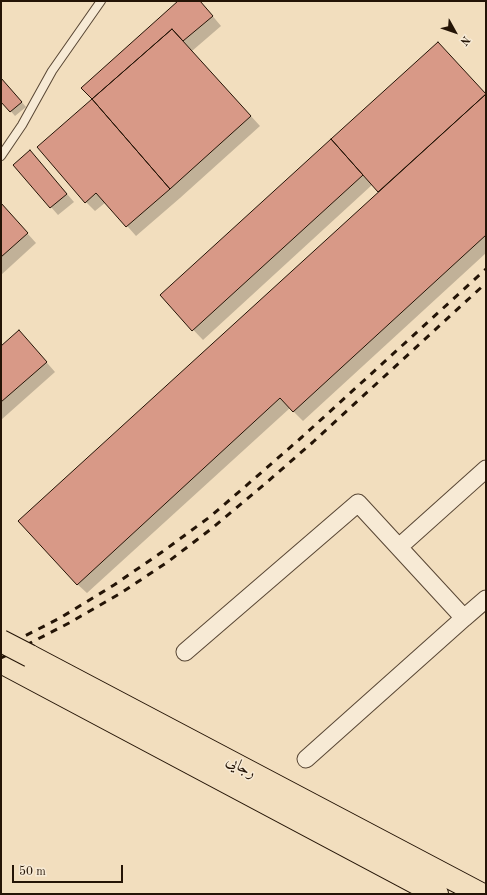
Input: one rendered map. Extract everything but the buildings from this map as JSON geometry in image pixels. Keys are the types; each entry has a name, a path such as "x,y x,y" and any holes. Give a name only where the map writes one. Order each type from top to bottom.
{"main road":[{"name":"رجایی","path":"1,641 481,894"},
{"name":"رجایی","path":"6,664 437,894"}],"street":[{"path":"399,547 486,469"},
{"path":"185,652 358,503 464,618"},
{"path":"306,759 486,599"}],"lane":[{"path":"1,156 22,125 52,71 101,1"}],"railway":[{"path":"1,648 60,618 114,585 211,516 302,437 486,269"},
{"path":"1,658 69,623 121,593 169,561 211,529 313,442 486,283"}]}
